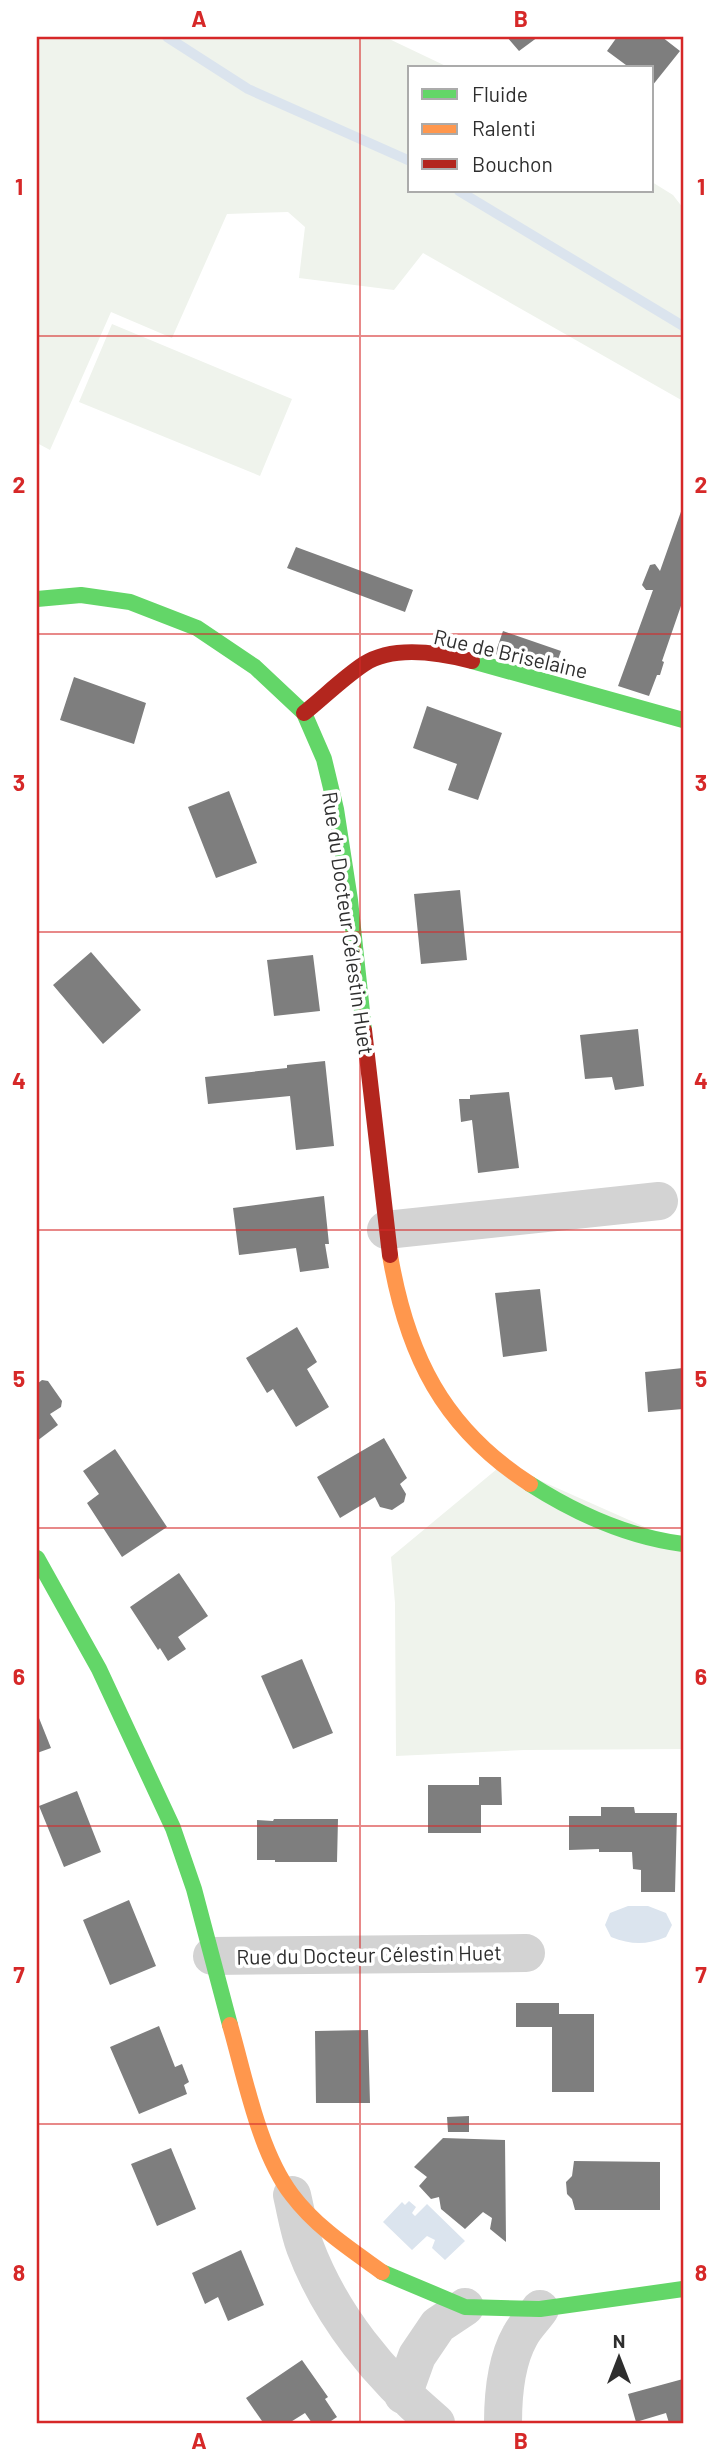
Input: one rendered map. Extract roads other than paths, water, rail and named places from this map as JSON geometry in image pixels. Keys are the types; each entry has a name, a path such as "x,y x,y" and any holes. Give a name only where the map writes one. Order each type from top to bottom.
{"street":[{"name":"Rue du Docteur Célestin Huet","path":"37,599 81,595 130,602 197,628 255,667 304,713 324,759 336,808 350,900 386,1230 394,1276 407,1331 428,1378 463,1425 503,1464 552,1499 619,1531 683,1544"},
{"name":"Rue de Briselaine","path":"304,713 366,662 401,652 445,654 683,720"},
{"path":"386,1230 659,1201"},
{"name":"Rue du Docteur Célestin Huet","path":"37,1558 99,1669 173,1828 194,1889 247,2086 269,2155 292,2195 332,2236 384,2273 466,2307 540,2309 683,2290"},
{"name":"Rue du Docteur Célestin Huet","path":"212,1956 526,1953"},
{"name":"Rue du Docteur Célestin Huet","path":"292,2195 304,2245 320,2283 342,2321 403,2395 436,2423"},
{"path":"403,2395 417,2356 438,2325 466,2307"},
{"path":"503,2423 509,2368 519,2337 540,2309"}],"waterway":[{"path":"167,37 248,89 408,160"},
{"path":"461,192 683,326"}]}
